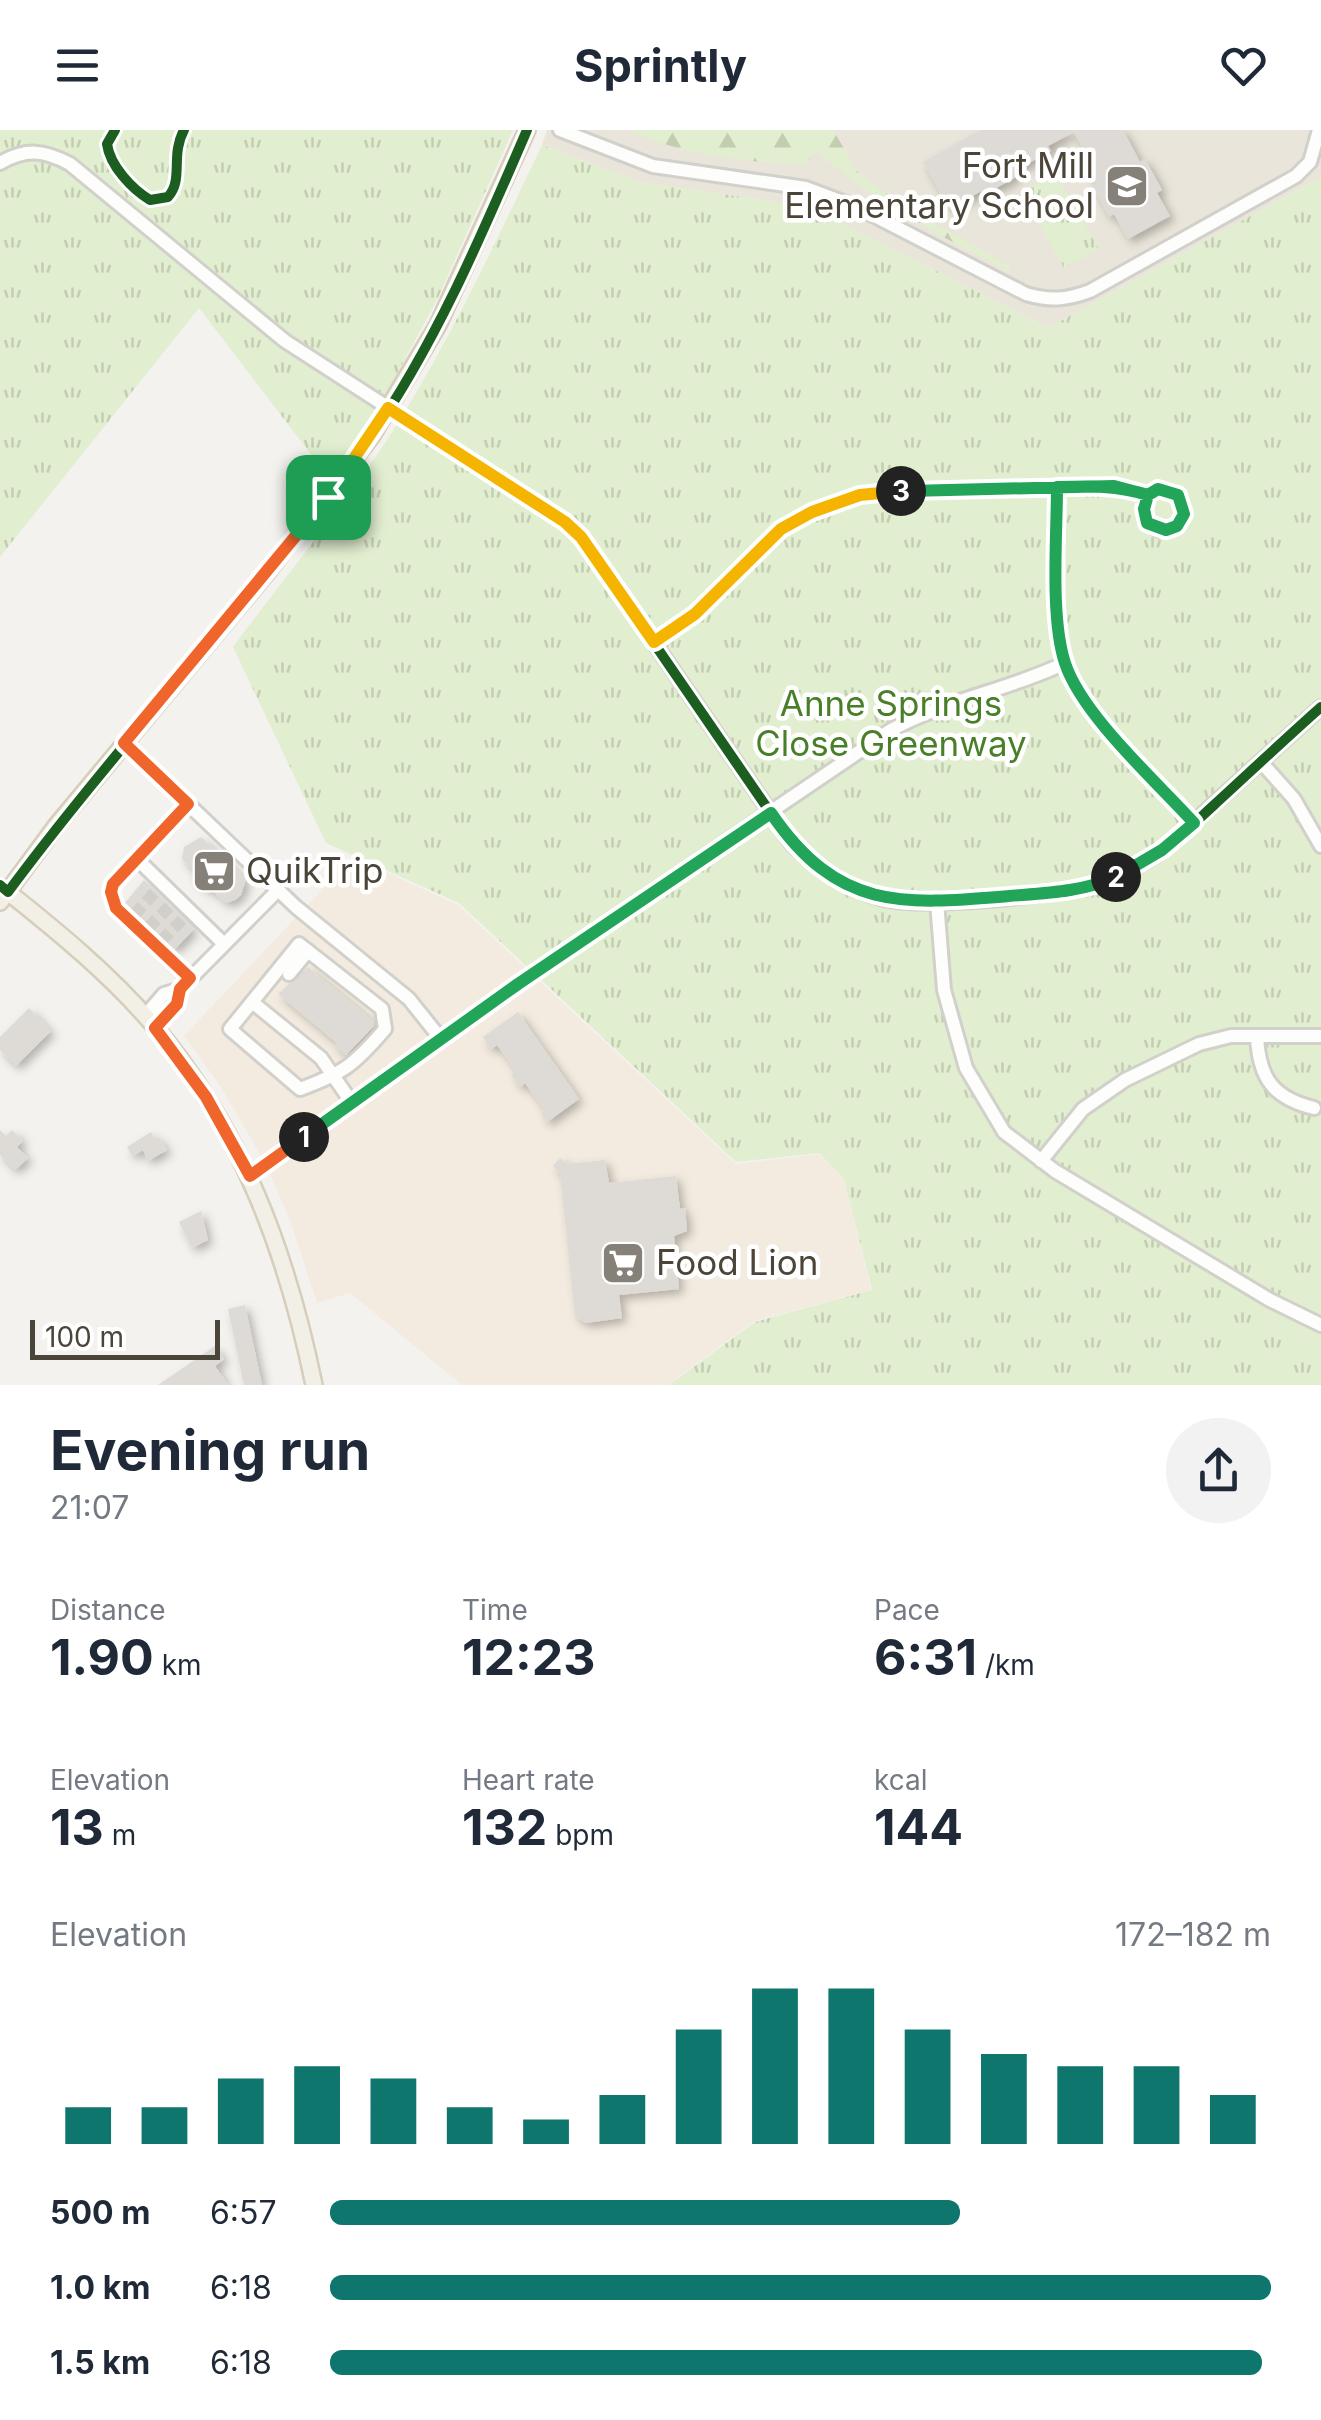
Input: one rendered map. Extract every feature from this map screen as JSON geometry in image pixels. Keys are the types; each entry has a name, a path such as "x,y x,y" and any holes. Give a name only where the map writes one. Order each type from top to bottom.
{"main road":[{"path":"314,1385 290,1284 250,1176 206,1097 150,1022 3,893 316,512 388,408 438,325 527,130"}],"street":[{"path":"560,130 654,166 806,188 859,208 1026,294 1046,300 1066,300 1090,291 1296,176 1310,162 1319,130"},
{"path":"0,163 23,151 49,153 70,164 285,341 565,522 581,537 792,844 844,884 884,899 937,902 1074,890 1106,881 1136,868 1194,823 1321,707"},
{"path":"654,642 695,614 781,529 812,512 860,495 1114,486 1148,495"},
{"path":"1057,487 1058,612 1065,663 1094,713 1194,823"},
{"path":"250,1176 441,1039 913,718 1034,678 1065,663"},
{"path":"124,743 278,890 414,1003 441,1039"},
{"path":"1260,762 1294,799 1321,846"},
{"path":"185,984 158,944 116,908 111,892 113,884 188,804"},
{"path":"136,859 174,902 224,944"},
{"path":"150,1022 164,994 185,984 278,890"},
{"path":"937,902 944,990 966,1068 1004,1132 1041,1160 1270,1300 1321,1325"},
{"path":"299,944 308,950 382,1009 384,1029 358,1061 335,1076 300,1089 230,1030 299,944"},
{"path":"264,988 274,990 308,950"},
{"path":"360,992 375,971"},
{"path":"252,1002 321,1058 352,1103"},
{"path":"1041,1160 1083,1109 1125,1080 1199,1044 1232,1036 1321,1036"},
{"path":"1257,1036 1258,1065 1291,1102 1318,1109 1321,1091"}],"shaded area":[{"path":"547,130 1321,130 1321,177 1048,328 811,207 640,182 542,145"},
{"path":"353,857 458,905 736,1164 819,1154 844,1179 871,1290 754,1321 668,1385 462,1385 350,1293 317,1303 291,1223 265,1163 221,1087 184,1036"}],"green space":[{"path":"0,130 513,130 437,300 387,392 329,478 199,308 0,557"},
{"path":"628,130 833,130 858,172 899,203 1011,267 1009,272 909,218 861,187 817,151 804,165 760,162 670,146"},
{"name":"Anne Springs Close Greenway","path":"542,145 640,182 811,207 1048,328 1321,177 1321,1385 669,1385 755,1322 872,1290 844,1179 819,1153 736,1162 459,903 326,843 233,647 346,498 409,405 462,309"},
{"path":"1055,173 1099,249 1064,268 1021,192"}],"building":[{"name":"Fort Mill Elementary School","path":"980,130 1123,130 1140,162 1145,159 1162,190 1157,193 1170,216 1128,239 1114,214 1109,217 1093,187 1096,185 1082,158 1087,156 1074,132 1048,146 1051,151 1014,171 1016,177 949,209 923,162"},
{"name":"QuikTrip","path":"201,837 246,879 235,900 226,903 205,889 182,859 184,847"},
{"path":"144,880 194,929 174,950 125,903"},
{"path":"308,967 374,1022 346,1055 278,994"},
{"path":"29,1008 51,1031 16,1066 0,1050 0,1037"},
{"path":"518,1012 579,1099 547,1122 541,1113 545,1110 525,1083 520,1087 511,1074 516,1071 497,1045 491,1049 483,1037"},
{"path":"0,1130 6,1136 12,1130 23,1141 17,1147 28,1158 15,1170 0,1155"},
{"path":"151,1132 167,1150 148,1161 143,1150 132,1156 127,1147"},
{"name":"Food Lion","path":"560,1158 567,1164 605,1160 609,1183 676,1176 687,1231 674,1236 679,1289 619,1295 622,1318 586,1323 575,1316 560,1174 553,1166"},
{"path":"201,1211 208,1240 192,1248 179,1222"},
{"path":"245,1305 262,1385 244,1385 228,1309"},
{"path":"215,1346 224,1359 215,1366 228,1385 158,1385"}],"tunnel":[{"path":"134,915 156,891"},
{"path":"148,928 171,905"},
{"path":"161,941 184,918"}],"cycle path":[{"path":"115,130 107,144 112,160 129,183 150,200 168,197 173,190 184,130"},
{"path":"0,885 8,892 97,778 282,556 368,441 436,329 527,130"},
{"path":"389,408 565,522 581,537 792,844 834,877 869,894 906,901 973,901 1086,885 1137,867 1177,838 1321,707"}],"place":[{"name":"Fort Mill Elementary School","path":"1127,186"},
{"name":"QuikTrip","path":"214,871"},
{"name":"Food Lion","path":"623,1263"}],"route":[{"path":"328,497 124,743 188,804 113,884 111,892 116,908 190,978 180,989 177,1004 155,1028 206,1097 250,1176 518,984 771,813 792,844 844,884 884,899 918,903 1074,890 1106,881 1136,868 1194,823 1094,713 1065,663 1058,612 1057,487 1114,486 1148,495 1144,509 1147,523 1160,530 1177,526 1184,514 1178,495 1168,490 1158,489 1148,495 1134,490 1114,486 1057,487 909,491 860,495 812,512 781,529 695,614 654,642 581,537 565,522 388,408 328,497"}]}
